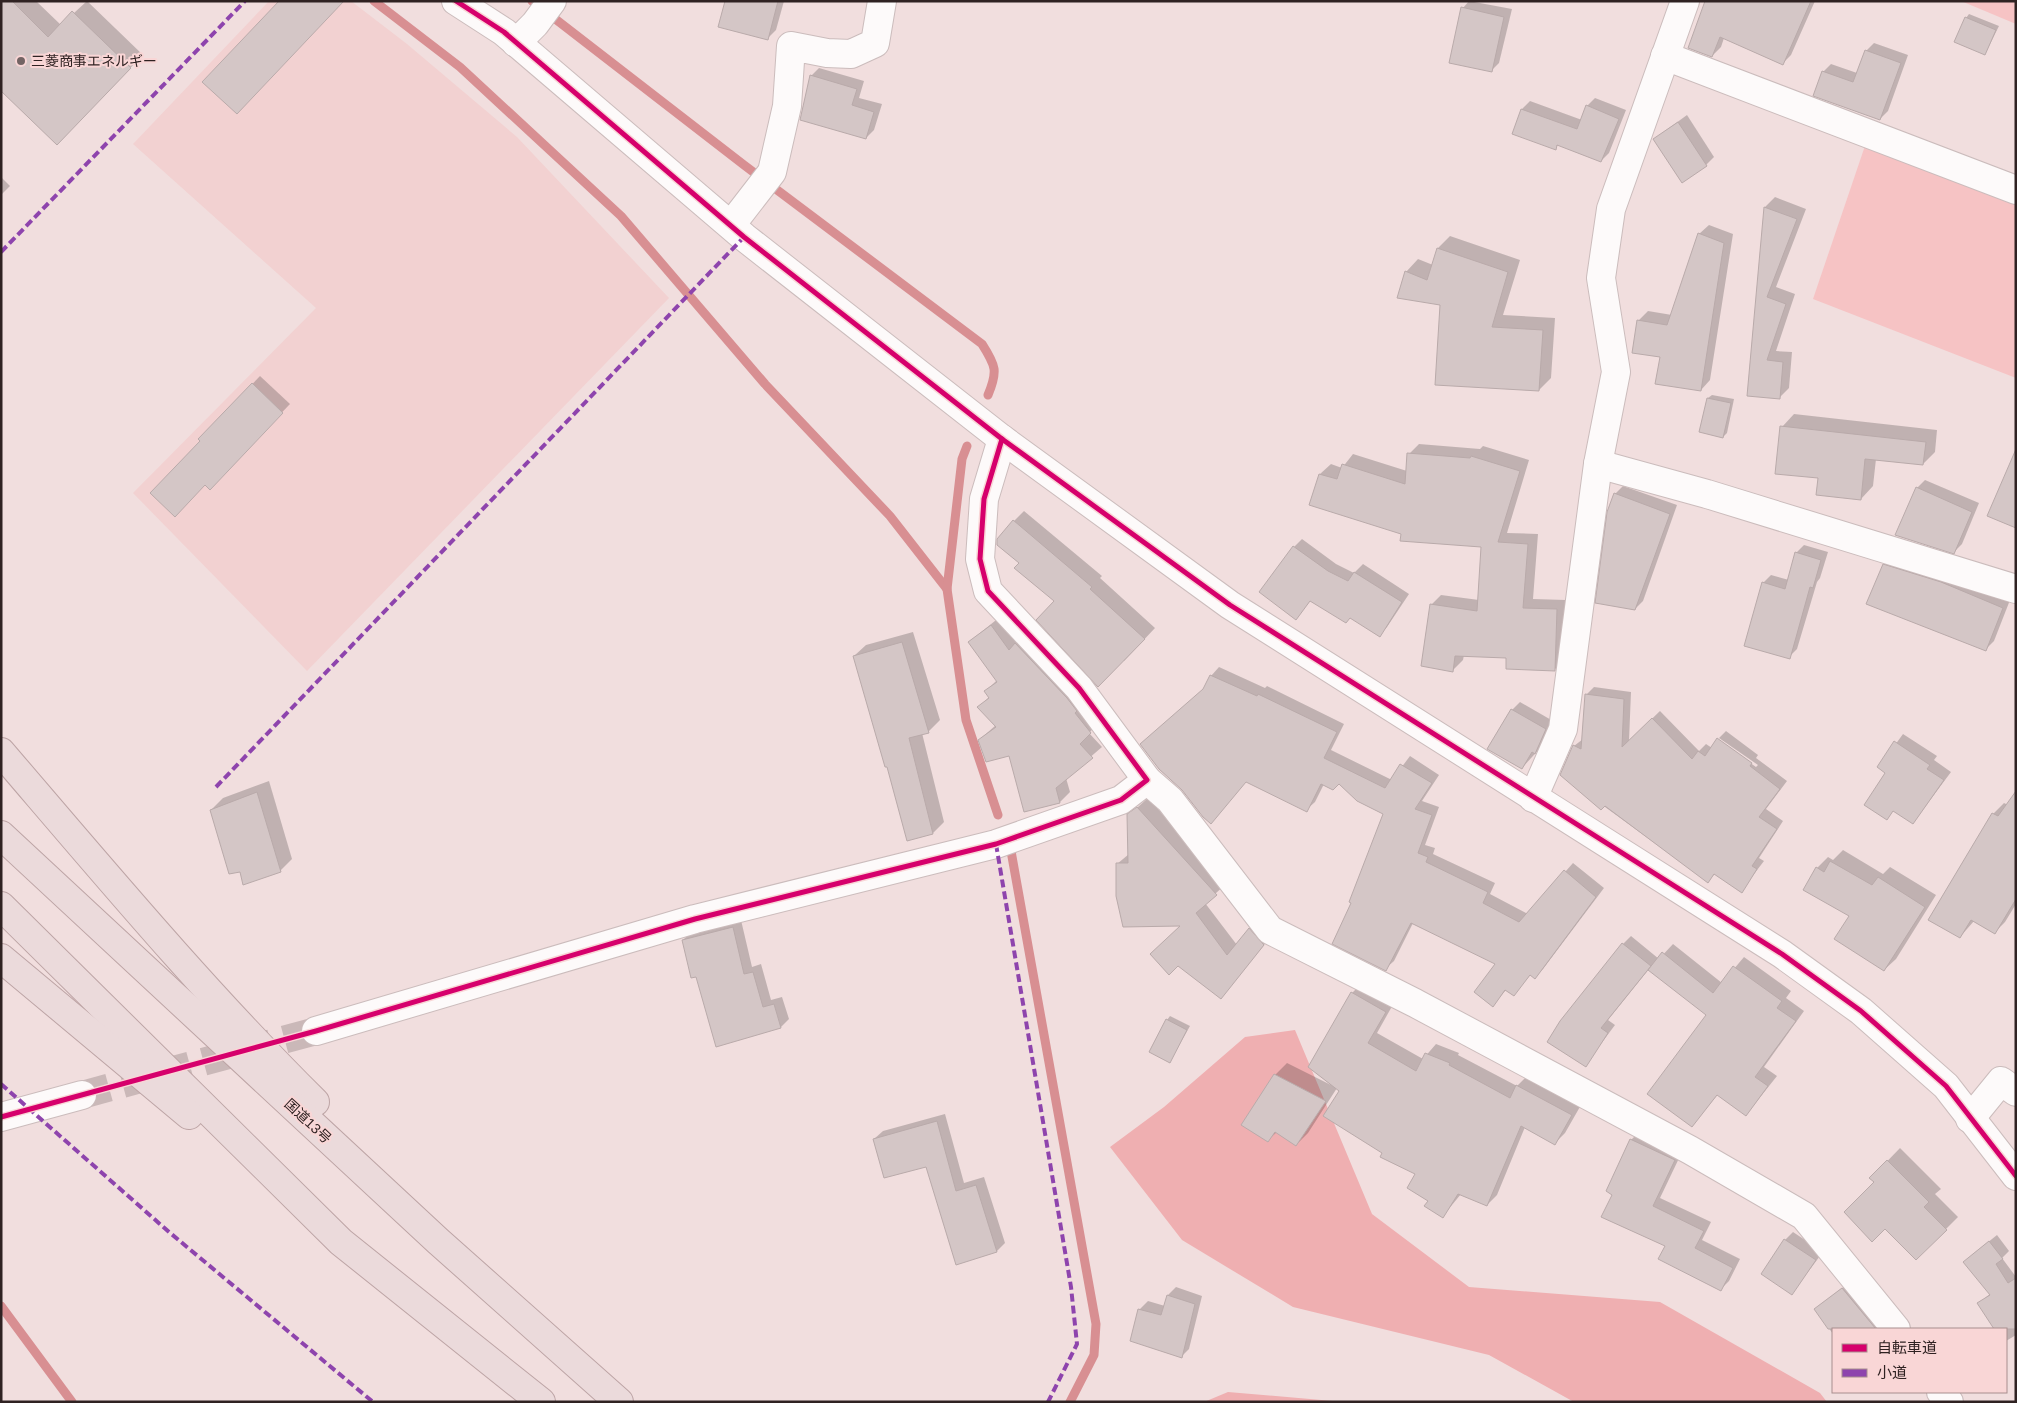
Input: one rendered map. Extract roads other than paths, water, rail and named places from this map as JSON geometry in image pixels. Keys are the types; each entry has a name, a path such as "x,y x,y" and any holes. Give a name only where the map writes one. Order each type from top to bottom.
{"highway":[{"path":"1,752 186,965 278,1065 378,1164 438,1241"},
{"name":"国道13号","path":"1,835 438,1241 620,1402"},
{"path":"1,906 341,1242"},
{"path":"1,958 341,1242 541,1402"}],"street":[{"path":"456,1 504,32 539,18 731,225 1002,439 1230,605 1782,954 1861,1011 1946,1086 2016,1176"},
{"path":"731,225 772,172 787,106 791,46 827,53 851,54 875,44 882,1"},
{"path":"1533,798 1563,729 1598,464 1616,372 1601,278 1610,209 1685,1"},
{"path":"1665,56 2016,190"},
{"path":"1002,439 984,499 980,559 988,591 1078,688 1147,780 1176,807 1270,930 1458,1025 1690,1150 1804,1216 1895,1328"},
{"path":"1598,464 1707,494 2016,589"},
{"path":"316,1030 695,919 996,844 1121,800 1147,780"},
{"path":"1970,1118 2001,1081 2016,1092"},
{"path":"1,1117 82,1095"}],"waterway":[{"path":"374,1 460,67 621,216 765,384 890,516 947,589"},
{"path":"532,1 744,165 982,344 993,363 994,369 988,395"},
{"path":"967,446 962,459 947,589 966,720 998,815"},
{"path":"1011,851 1096,1324 1094,1355 1070,1402"},
{"path":"1,1306 72,1402"}],"tunnel":[{"path":"82,1095 316,1031"}],"place":[{"name":"三菱商事エネルギー","path":"21,61"}]}
